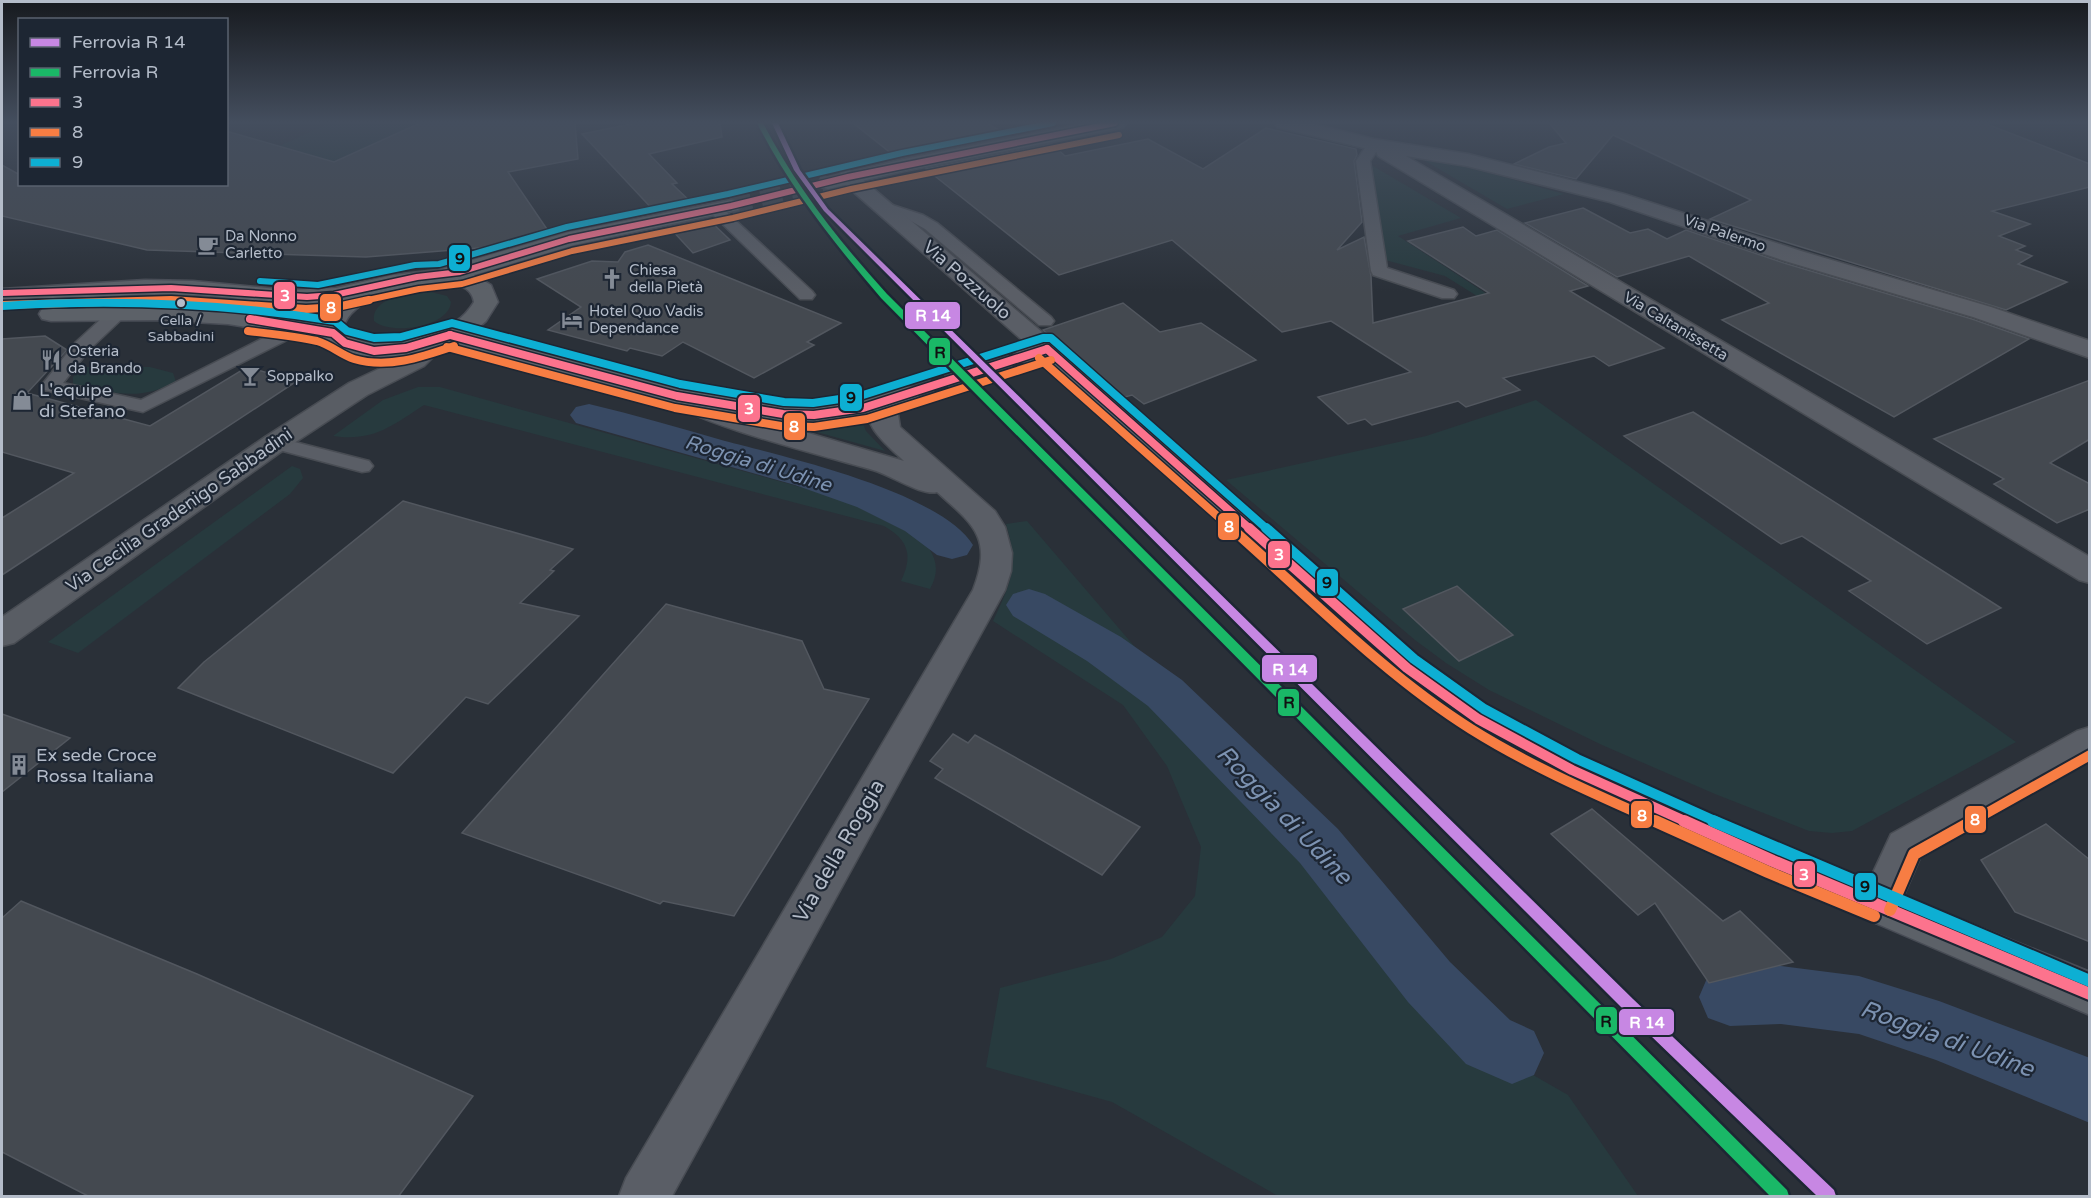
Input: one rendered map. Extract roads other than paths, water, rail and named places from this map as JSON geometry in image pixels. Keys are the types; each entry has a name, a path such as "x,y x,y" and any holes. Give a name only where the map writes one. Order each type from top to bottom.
{"main road":[{"path":"838,180 843,179"},
{"path":"2,294 171,288 319,297 393,282 441,276 569,239 723,208"},
{"path":"393,282 366,292 345,305 333,319 331,327 340,341 354,347 373,350 403,349 444,337 479,316 486,302 484,290 472,282 441,276"},
{"path":"2,318 120,311 260,320 333,333"},
{"path":"444,337 542,358 677,396 783,414 839,412 894,398"},
{"name":"Via Pozzuolo","path":"1040,342 1407,668 1478,719 1572,770 1773,861 2090,994"}],"street":[{"name":"Via Caltanissetta","path":"1431,179 2090,572"},
{"name":"Via Palermo","path":"1541,179 1617,198 1793,256 1982,312 2090,350"},
{"name":"Via Pozzuolo","path":"838,180 883,207 1040,342"},
{"name":"Via Cecilia Gradenigo Sabbadini","path":"2,634 274,443 358,389 403,368 444,337"},
{"path":"358,389 365,376 373,350"},
{"name":"Via della Roggia","path":"677,396 708,413 891,466 923,480 970,506"},
{"name":"Via della Roggia","path":"644,1197 989,590 996,566 997,543 993,531 984,518 890,433 884,424 894,398"},
{"path":"1880,905 1905,846 2090,741"}],"lane":[{"path":"1366,179 1379,271 1448,294"},
{"path":"723,208 806,295"},
{"path":"120,311 98,328 66,364 51,386 143,406 301,326"},
{"path":"274,443 362,466"}],"waterway":[{"name":"Roggia di Udine","path":"589,415 809,476 871,498 920,521 952,545"},
{"name":"Roggia di Udine","path":"1029,605 1104,649 1165,693 1319,846 1429,982 1488,1042 1512,1053"},
{"name":"Roggia di Udine","path":"1730,997 1781,995 1859,1005 1939,1031 2090,1091"}],"tunnel":[{"path":"731,206 828,183"},
{"path":"907,394 1027,355"}],"rail line":[{"name":"R","path":"791,179 832,235 884,296 1781,1196"}],"place":[{"name":"Da Nonno Carletto","path":"208,245"},
{"name":"Chiesa della Pietà","path":"612,279"},
{"name":"Cella / Sabbadini","path":"181,303"},
{"name":"Hotel Quo Vadis Dependance","path":"572,320"},
{"name":"Osteria da Brando","path":"51,360"},
{"name":"Soppalko","path":"250,376"},
{"name":"L'equipe di Stefano","path":"22,400"},
{"name":"Ex sede Croce Rossa Italiana","path":"19,765"}]}
